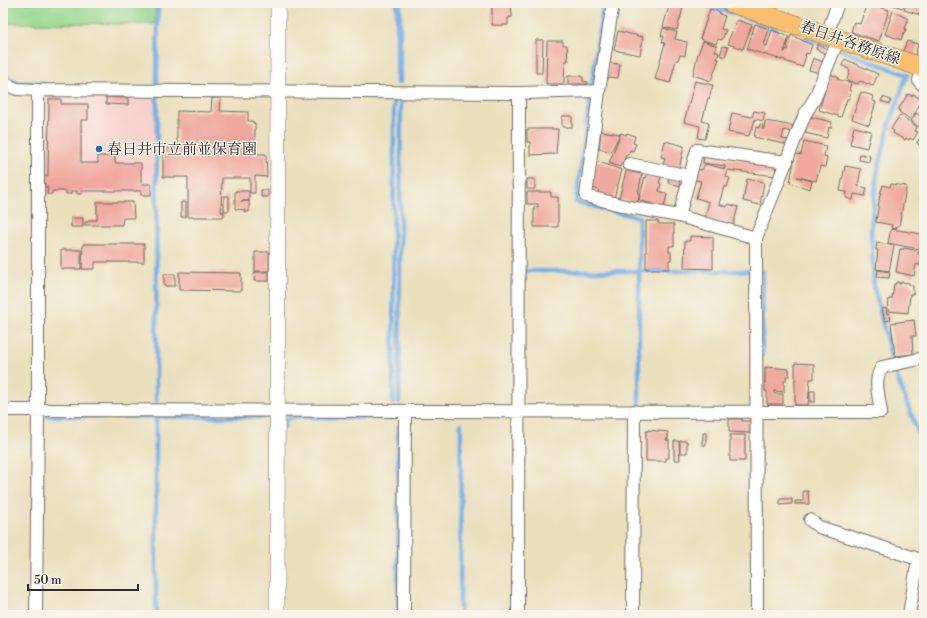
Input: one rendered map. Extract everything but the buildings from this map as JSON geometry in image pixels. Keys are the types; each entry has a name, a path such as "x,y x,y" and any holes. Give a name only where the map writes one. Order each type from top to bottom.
{"main road":[{"name":"春日井各務原線","path":"731,3 923,68"}],"street":[{"path":"277,615 278,3"},
{"path":"614,3 599,91 586,196 629,207 679,216 756,238"},
{"path":"757,615 756,238 805,114 815,98 833,52 833,37 838,3"},
{"path":"923,68 919,81 924,86"},
{"path":"3,83 17,89 38,90 519,93 599,91"},
{"path":"36,615 38,410 38,90"},
{"path":"518,615 519,93"},
{"path":"679,216 697,150 787,162"},
{"path":"629,164 690,176"},
{"path":"3,410 881,412 876,381 877,373 882,367 924,358"},
{"path":"404,615 405,411"},
{"path":"633,615 634,411"},
{"path":"810,520 819,527 918,559 910,615"}],"shaded area":[{"name":"春日井市立前並保育園","path":"47,96 156,97 156,196 43,196 43,102"}],"green space":[{"path":"9,3 155,3 155,24 3,23 3,10"}],"waterway":[{"path":"3,9 8,3"},
{"path":"157,83 158,3"},
{"path":"397,3 397,83"},
{"path":"603,3 576,202 639,217 639,270"},
{"path":"699,3 732,13"},
{"path":"400,4 400,82"},
{"path":"739,15 777,29"},
{"path":"805,38 834,48"},
{"path":"841,50 907,75 889,126 877,174 871,229 874,287 894,369 924,448"},
{"path":"3,75 20,83 43,83"},
{"path":"156,401 157,97"},
{"path":"393,403 394,98 399,98"},
{"path":"399,402 401,100"},
{"path":"524,271 763,271 762,355"},
{"path":"639,273 639,405"},
{"path":"47,416 263,417"},
{"path":"285,427 285,422 289,417 393,418 393,416"},
{"path":"156,420 156,615"},
{"path":"460,615 461,424"},
{"path":"398,427 398,615"}],"place":[{"name":"春日井市立前並保育園","path":"99,149"}]}
